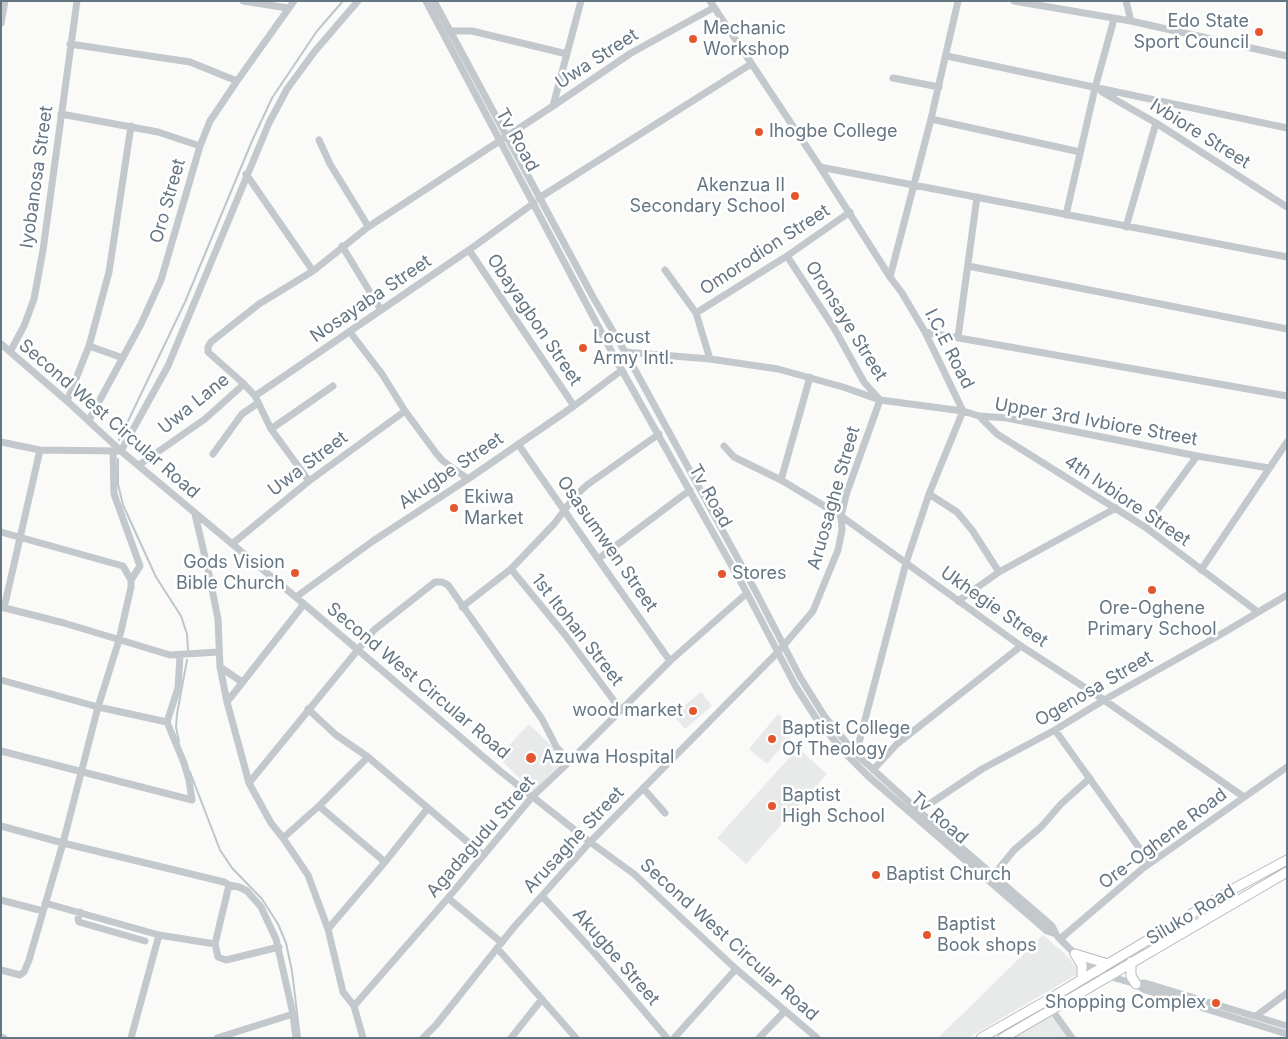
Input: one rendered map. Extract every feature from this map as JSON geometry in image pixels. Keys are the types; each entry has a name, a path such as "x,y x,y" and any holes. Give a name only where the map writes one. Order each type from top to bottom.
{"main road":[{"name":"Siluko Road","path":"981,1038 1235,888 1287,860"},
{"name":"Siluko Road","path":"1003,1038 1287,872"},
{"path":"1235,888 1241,898"},
{"path":"1075,954 1108,964"},
{"path":"1075,954 1082,966 1082,980"},
{"path":"1131,962 1131,976 1136,984"}],"street":[{"path":"1,23 6,1"},
{"name":"Iyobanosa Street","path":"10,352 24,326 34,299 43,250 70,44 78,1"},
{"path":"243,1 288,8"},
{"name":"Oro Street","path":"89,420 141,324 161,280 200,146 210,121 294,1"},
{"path":"131,580 140,566 115,499 117,451 168,366 246,174 287,89 315,51 358,1"},
{"name":"Tv Road","path":"426,1 500,140 606,320 756,592 796,687 816,718 844,752 913,816 1047,931 1058,937 1095,970 1136,984"},
{"name":"Tv Road","path":"434,1 507,135 536,200 598,326 622,370 747,592 825,717 856,754 1052,926 1058,937"},
{"path":"553,106 581,1"},
{"path":"890,278 947,56 958,1"},
{"path":"1014,1 1130,22 1287,56"},
{"path":"1126,1 1130,22"},
{"name":"Uwa Street","path":"244,384 208,352 211,342 259,304 312,271 342,246 368,228 631,53 711,4"},
{"name":"I.C.E Road","path":"711,4 850,212 890,278 902,293 925,332 963,411 929,494 906,563 856,754"},
{"path":"1066,215 1095,88 1114,19"},
{"path":"450,30 472,31 567,54"},
{"path":"70,44 190,62 237,81"},
{"path":"947,56 1287,128"},
{"name":"Nosayaba Street","path":"213,454 239,418 256,400 381,310 469,250 536,200 751,64"},
{"path":"893,78 939,87"},
{"name":"Ivbiore Street","path":"1095,88 1156,124 1287,208"},
{"path":"61,114 158,132 200,146"},
{"path":"931,120 1080,152"},
{"path":"1126,227 1156,124"},
{"path":"67,401 90,346 109,272 131,126"},
{"path":"319,140 330,164 368,228"},
{"path":"820,167 1287,257"},
{"path":"246,174 312,271"},
{"path":"958,337 977,197"},
{"name":"Omorodion Street","path":"696,313 787,256 850,212"},
{"path":"342,246 381,310"},
{"name":"Obayagbon Street","path":"469,250 574,406"},
{"name":"Oronsaye Street","path":"787,256 834,328 864,382 880,400"},
{"path":"968,266 1287,329"},
{"path":"665,270 696,313 710,359"},
{"path":"598,326 606,320"},
{"path":"350,332 382,374 405,411 443,461 468,479"},
{"path":"925,332 1287,396"},
{"name":"Second West Circular Road","path":"1,344 89,420 117,451 139,465 532,797 634,874 736,969 817,1038"},
{"path":"90,346 123,358"},
{"name":"Upper 3rd Ivbiore Street","path":"624,352 710,359 778,369 810,377 880,400 963,411 980,416 1007,418 1197,456 1269,468"},
{"name":"Akugbe Street","path":"296,597 373,541 574,406 622,370"},
{"path":"781,480 810,377"},
{"path":"244,384 256,400 271,429 309,481"},
{"name":"Uwa Lane","path":"139,465 205,419 244,384"},
{"path":"271,429 333,386"},
{"name":"Aruosaghe Street","path":"781,649 813,612 838,550 842,530 841,516 847,492 880,400"},
{"name":"Uwa Street","path":"232,544 309,481 405,411"},
{"name":"4th Ivbiore Street","path":"980,416 997,434 1145,527 1258,612"},
{"path":"462,606 511,569 554,524 575,496 587,485 659,434"},
{"path":"3,442 40,450 117,451"},
{"path":"1201,570 1287,442"},
{"name":"Osasumwen Street","path":"518,444 670,661"},
{"name":"Ukhegie Street","path":"724,446 734,456 781,480 841,516 1021,646 1104,700 1244,797"},
{"path":"40,450 2,607 64,623 170,655 180,656 219,652"},
{"path":"1145,527 1197,456"},
{"path":"598,560 690,490"},
{"path":"929,494 957,512 972,530 999,572"},
{"path":"958,601 999,572 1116,508"},
{"path":"195,514 218,619 220,667 227,702 249,783 271,823 284,838 308,875 328,929 343,992 354,1006 363,1038"},
{"path":"1,532 124,566 131,580 119,640 98,707 63,843 29,960 24,972 20,975 1,970"},
{"name":"1st Itohan Street","path":"511,569 566,636 620,709"},
{"path":"249,783 374,630 435,582 442,582 448,585 542,720 557,748 570,761"},
{"name":"Agadagudu Street","path":"354,1006 448,898 532,797 670,661 747,592"},
{"name":"Ogenosa Street","path":"919,811 982,769 1055,730 1287,595"},
{"path":"227,702 304,604"},
{"path":"873,770 897,744 1021,646"},
{"name":"Arusaghe Street","path":"423,1038 436,1025 499,945 590,842 781,649"},
{"path":"1,751 192,800 184,763 167,722 178,688 180,656"},
{"path":"220,667 242,682"},
{"path":"1,680 98,707 167,722"},
{"path":"308,709 336,736 368,757 483,855"},
{"path":"1055,730 1150,864"},
{"path":"284,838 368,757"},
{"name":"Ore-Oghene Road","path":"1058,937 1150,864 1287,767"},
{"path":"993,876 1014,850 1042,827 1067,798 1090,778"},
{"path":"643,788 666,813"},
{"path":"319,806 386,862"},
{"path":"328,929 386,862 428,808"},
{"path":"1,826 239,886 260,907 279,947 296,1038"},
{"path":"229,885 215,944 218,957 226,960 279,947"},
{"name":"Akugbe Street","path":"542,896 591,948 666,1038"},
{"path":"448,898 499,945 576,1038"},
{"path":"1,900 43,911"},
{"path":"45,903 159,935 215,944"},
{"path":"80,912 79,922 146,941"},
{"path":"131,1038 159,935"},
{"path":"674,1038 736,969"},
{"path":"1136,984 1146,983 1287,1026"},
{"path":"1136,984 1145,990 1287,1034"},
{"path":"1256,1016 1287,993"},
{"path":"511,1038 542,999"},
{"path":"1052,1010 1072,1038"},
{"path":"759,1038 785,1011"},
{"path":"217,1038 293,1014"}],"shaded area":[{"name":"wood market","path":"701,692 712,706 685,729 673,715"},
{"name":"Baptist College Of Theology","path":"778,714 796,730 767,764 749,749"},
{"name":"Azuwa Hospital","path":"529,724 565,759 533,792 498,757"},
{"name":"Baptist High School","path":"798,748 827,774 746,864 717,838"},
{"path":"1043,935 1065,954 1081,972 968,1038 938,1038"},
{"path":"1054,1012 1076,1038 1008,1038"}],"waterway":[{"path":"119,440 185,302 252,141 272,98 317,31 343,1"},
{"path":"118,459 118,484 123,505 156,577 181,616 187,634 188,650"},
{"path":"179,742 176,727 177,714 187,660"},
{"path":"190,772 220,850 232,868 262,899 278,924 286,943 292,971 300,1038"}],"place":[{"name":"Edo State Sport Council","path":"1259,32"},
{"name":"Mechanic Workshop","path":"693,39"},
{"name":"Ihogbe College","path":"759,132"},
{"name":"Akenzua II Secondary School","path":"795,196"},
{"name":"Locust Army Intl.","path":"583,348"},
{"name":"Ekiwa Market","path":"454,508"},
{"name":"Gods Vision Bible Church","path":"295,573"},
{"name":"Stores","path":"722,574"},
{"name":"Ore-Oghene Primary School","path":"1152,590"},
{"name":"wood market","path":"693,711"},
{"name":"Baptist College Of Theology","path":"772,739"},
{"name":"Azuwa Hospital","path":"531,758"},
{"name":"Baptist High School","path":"772,806"},
{"name":"Baptist Church","path":"876,875"},
{"name":"Baptist Book shops","path":"927,935"},
{"name":"Shopping Complex","path":"1216,1003"}]}
